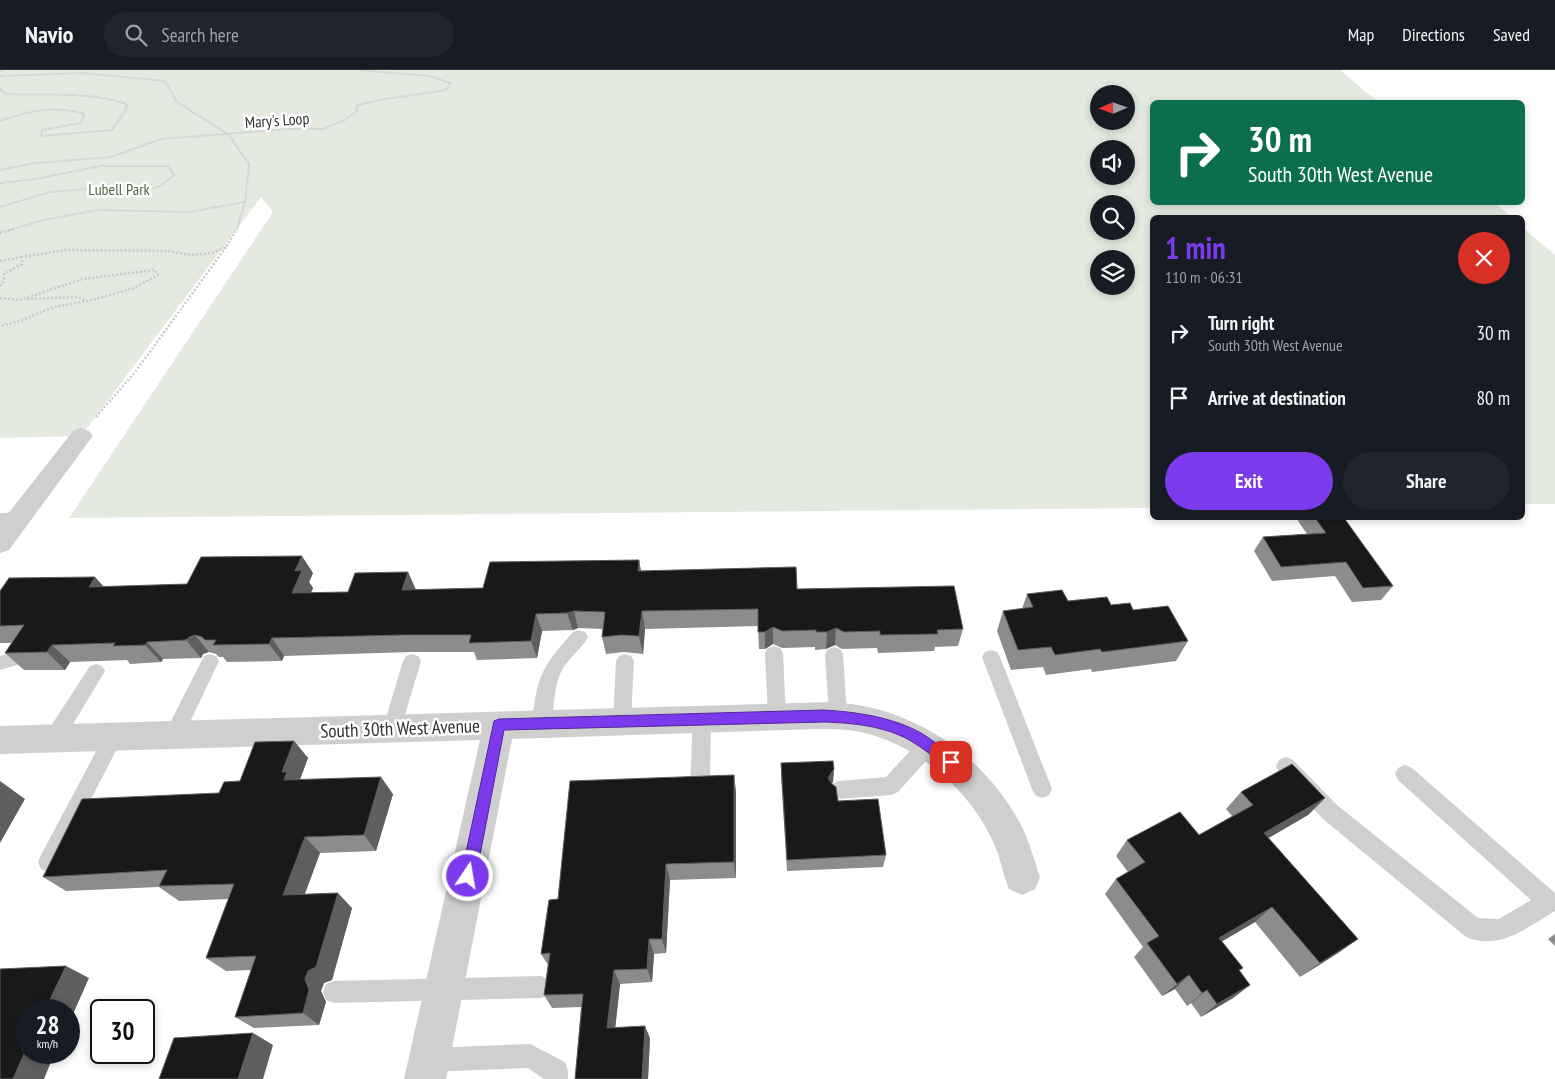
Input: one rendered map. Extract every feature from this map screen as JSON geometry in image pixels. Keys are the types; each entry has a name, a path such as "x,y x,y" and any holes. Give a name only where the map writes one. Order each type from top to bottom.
{"street":[{"path":"0,543 10,517 81,436"},
{"name":"South 30th West Avenue","path":"0,740 174,735 260,740 392,728 777,717 838,716 859,718 886,725 915,737 962,771 986,800 1007,834 1022,877"},
{"path":"427,1070 446,989 499,725"}],"lane":[{"path":"541,724 544,689 554,666 579,637"},
{"path":"774,653 777,717"},
{"path":"834,654 838,716"},
{"path":"0,663 22,657"},
{"path":"991,657 1042,789"},
{"path":"174,735 210,661"},
{"path":"392,728 412,661"},
{"path":"622,722 625,661"},
{"path":"54,738 96,671"},
{"path":"700,784 702,719"},
{"path":"48,862 114,736"},
{"path":"839,790 891,786 928,745"},
{"path":"1286,766 1330,812 1474,929 1501,930 1549,902 1404,774"},
{"path":"334,992 541,986"},
{"path":"427,1070 530,1056 556,1071 556,1079"}],"path":[{"path":"0,71 4,70"},
{"name":"Mary's Loop","path":"0,170 36,163 111,157 161,139 288,129 322,129 343,121 357,111 356,106 377,99 446,90 450,83 442,77 389,71 359,70"},
{"path":"0,76 88,73 165,81 177,102 228,135 249,164 245,202 236,232 136,371 81,436"},
{"path":"0,89 5,94 21,95 87,94 127,104 126,110 112,130 97,132 41,136 42,130 81,123 84,114 58,108 27,111 0,120"},
{"path":"0,182 36,179 102,166 168,166 174,174 159,187 133,192 112,193 87,189 50,192 0,207"},
{"path":"0,233 44,220 98,210 190,212 245,202"},
{"path":"0,261 65,250 168,251 191,255 212,253 226,247"},
{"path":"0,274 4,274 22,264 22,257"},
{"path":"0,326 20,321 54,307 88,301 134,288 158,274 155,270 83,280 20,300"},
{"path":"0,286 4,281 4,274"},
{"path":"0,298 20,300 77,297 88,301"}],"green space":[{"name":"Lubell Park","path":"0,70 1340,70 1376,100 1150,100 1150,205 1497,205 1509,215 1150,215 1150,508 69,518 273,212 261,197 81,436 0,438"},
{"path":"1525,230 1555,255 1555,504 1525,504"}],"building":[{"path":"1316,520 1345,520 1393,586 1363,588 1346,562 1281,567 1263,537 1326,533"},
{"path":"302,556 295,571 302,570 292,593 348,592 355,573 408,572 402,590 483,588 490,562 639,560 638,571 796,567 797,589 954,586 963,629 937,630 938,634 880,635 880,631 844,632 836,628 827,632 816,632 816,630 782,631 773,627 765,632 758,632 758,609 642,611 639,636 602,637 605,612 574,611 536,614 531,641 469,643 471,635 402,635 272,638 269,644 213,645 216,640 205,640 195,635 186,640 147,642 145,645 113,646 115,643 52,645 47,652 5,653 24,625 0,626 0,591 9,578 95,577 89,587 187,584 201,557"},
{"path":"1062,590 1068,601 1107,597 1111,605 1130,603 1133,610 1168,606 1188,641 1102,652 1100,649 1055,655 1051,647 1018,650 1003,611 1033,607 1027,594"},
{"path":"294,741 282,772 287,772 284,780 381,777 364,835 305,837 283,895 338,893 316,967 308,971 305,979 309,990 303,1013 235,1017 256,956 206,958 234,884 159,886 167,870 43,877 82,799 219,793 224,782 240,781 255,742"},
{"path":"833,761 834,769 828,778 836,787 838,801 878,799 886,855 787,860 781,763"},
{"path":"1292,764 1325,798 1264,833 1358,939 1320,963 1272,907 1219,938 1243,968 1239,970 1250,985 1217,1004 1207,990 1202,993 1189,975 1177,984 1147,943 1159,936 1116,879 1145,862 1127,840 1180,812 1199,835 1253,805 1241,792"},
{"path":"734,775 734,862 666,864 662,939 649,939 647,969 614,970 607,1028 645,1026 642,1079 575,1079 583,994 544,995 550,953 541,954 549,900 558,899 570,781"},
{"path":"66,966 50,999 15,999 15,1064 20,1064 13,1079 0,1079 0,969"},
{"path":"253,1033 238,1079 159,1079 174,1038"}],"route":[{"path":"468,876 499,725 838,716 859,718 886,725 915,737 951,762"}]}
